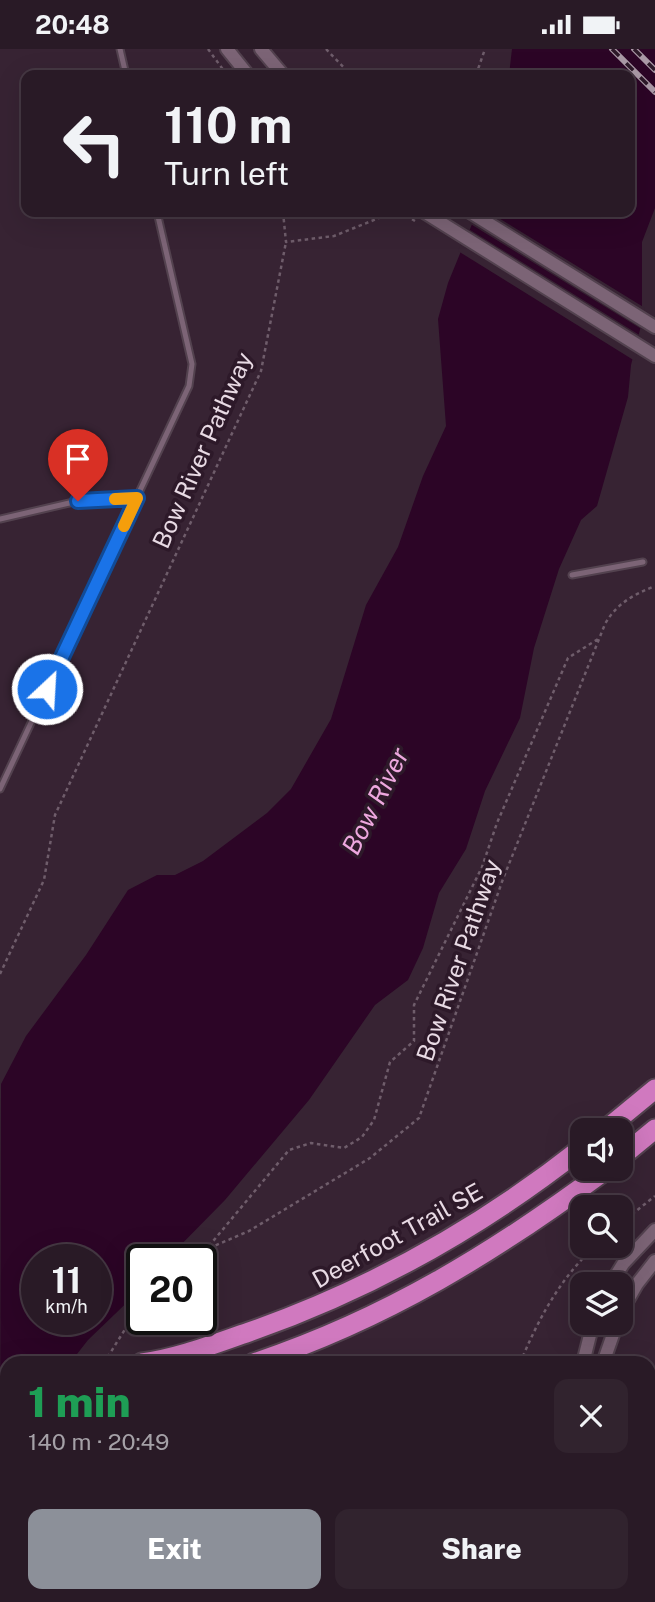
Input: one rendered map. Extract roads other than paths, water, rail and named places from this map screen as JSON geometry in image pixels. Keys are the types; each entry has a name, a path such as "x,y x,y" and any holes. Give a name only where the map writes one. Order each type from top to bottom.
{"highway":[{"path":"620,1118 655,1089"},
{"path":"633,1147 655,1129"},
{"name":"Deerfoot Trail SE","path":"173,1356 288,1318 398,1268 500,1206 570,1156"},
{"path":"274,1356 326,1338 413,1297 518,1232 590,1181"}],"street":[{"path":"227,49 244,70"},
{"path":"261,49 279,70"},
{"path":"432,217 654,355"},
{"path":"478,217 655,327"},
{"path":"618,1272 655,1230"},
{"path":"633,1291 655,1261"},
{"path":"585,1356 590,1335"},
{"path":"605,1356 613,1335"}],"lane":[{"path":"120,49 125,70"},
{"path":"0,789 192,375 158,217"},
{"path":"0,519 78,501 137,498"},
{"path":"572,575 643,562"}],"water":[{"name":"Bow River","path":"512,49 655,49 655,208 642,242 642,322 631,365 628,397 597,506 581,520 559,569 534,648 520,718 485,791 466,849 439,893 423,948 408,980 375,1005 309,1100 225,1200 182,1244 126,1244 126,1303 112,1317 112,1244 21,1244 21,1335 93,1335 75,1356 0,1356 1,1084 26,1036 86,955 128,890 157,875 175,875 203,861 267,813 291,789 331,719 366,605 398,547 423,476 446,426 438,319 448,283 475,217 635,217 635,70 510,70"}],"railway":[{"path":"612,49 633,70"},
{"path":"634,49 655,70"},
{"path":"635,72 655,92"}]}
